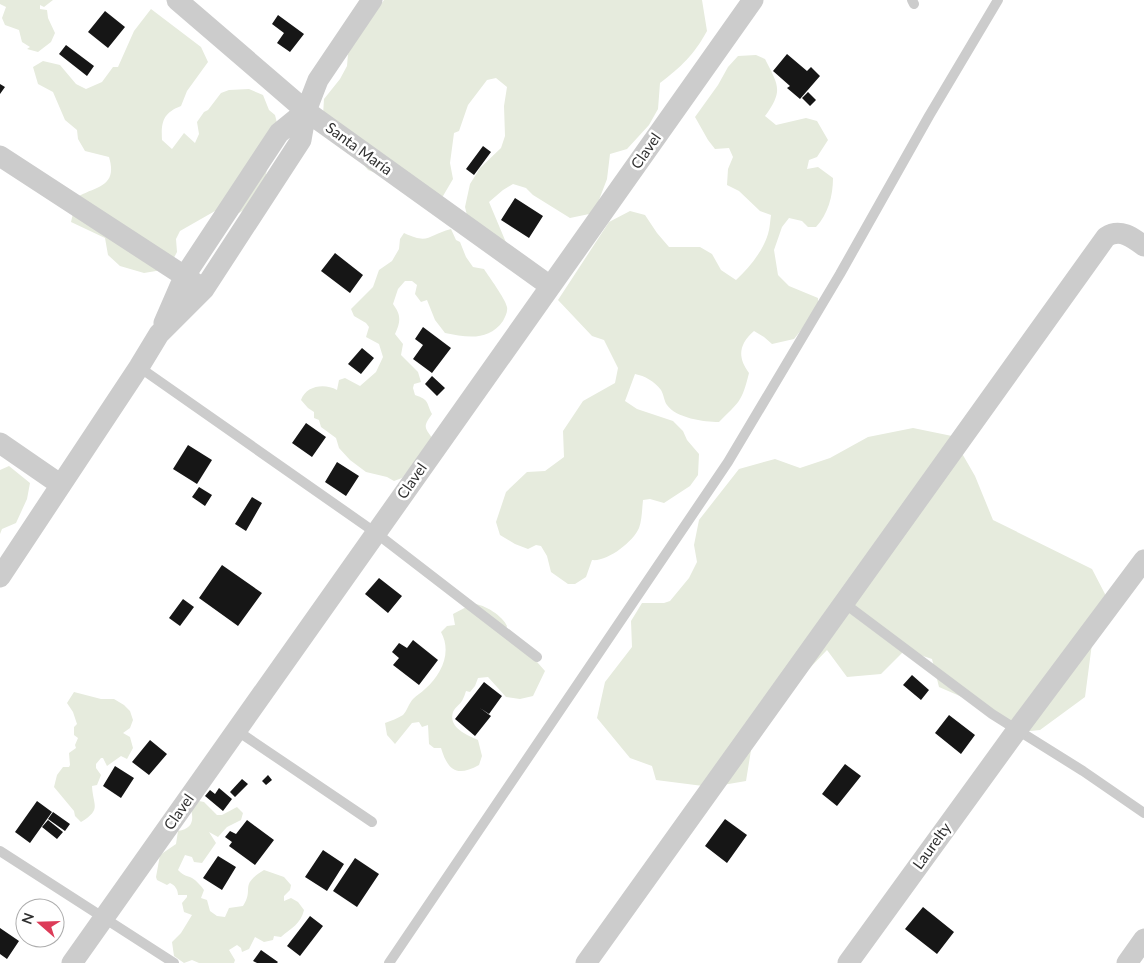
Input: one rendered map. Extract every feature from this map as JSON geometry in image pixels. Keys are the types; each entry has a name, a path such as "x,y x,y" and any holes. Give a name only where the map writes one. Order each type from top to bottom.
{"street":[{"name":"Santa María","path":"177,0 306,111 550,286"},
{"path":"159,334 204,289 301,140 306,111 318,80 372,0"},
{"name":"Clavel","path":"72,963 753,0"},
{"path":"0,578 139,367 159,334 184,276 279,133 306,111"},
{"path":"0,156 204,289"},
{"path":"586,963 1106,237 1112,233 1120,232 1144,246"},
{"path":"0,443 61,485"},
{"name":"Laurelty","path":"848,963 1017,730 1144,560"},
{"path":"1127,963 1144,939"}],"lane":[{"path":"389,963 728,462 840,274 929,116 998,0"},
{"path":"139,367 376,533 537,657"},
{"path":"844,603 992,714 1083,771 1144,813"},
{"path":"236,730 372,822"},
{"path":"0,851 174,963"}],"shaded area":[{"path":"0,0 53,0 44,7 40,5 40,9 47,10 48,18 55,33 51,42 38,52 27,49 30,47 22,42 19,30 5,25 2,18 6,7 0,4"},
{"path":"384,0 702,0 707,31 686,60 660,83 658,109 649,125 627,149 610,154 607,179 594,213 570,218 533,195 526,188 513,184 489,202 510,252 472,236 465,207 470,184 480,168 501,148 505,136 504,106 507,87 496,78 487,80 468,105 459,131 454,133 450,163 453,179 443,196 427,194 368,170 323,115 324,99 340,79 347,66 348,54 353,45"},
{"path":"151,9 201,47 208,62 187,91 181,106 170,112 164,119 162,140 172,149 184,133 195,143 199,134 197,122 221,93 229,90 249,89 263,95 269,110 275,115 277,123 265,179 253,204 239,213 229,209 215,211 180,231 176,239 177,252 168,269 144,273 120,266 108,255 105,238 71,222 77,197 104,184 108,180 111,167 109,157 85,151 78,139 77,130 65,120 53,92 38,84 33,67 43,61 60,65 76,84 86,89 102,82 113,67 118,67 134,31"},
{"path":"756,55 765,59 777,88 775,100 765,116 776,125 806,118 817,121 828,140 817,157 809,160 807,169 818,167 833,178 831,198 827,211 816,227 808,227 802,221 789,218 782,227 774,250 778,275 789,286 818,298 818,309 794,339 772,344 754,331 749,336 741,351 743,362 749,373 742,396 719,422 698,420 677,413 667,405 661,390 655,384 635,374 625,401 637,409 673,421 683,431 687,440 699,454 698,475 690,486 664,503 650,499 643,500 640,525 631,539 619,550 605,558 592,560 586,577 575,584 568,584 551,572 547,556 541,546 536,545 528,549 515,544 500,535 496,522 506,492 527,472 545,471 564,457 563,431 583,401 615,383 618,368 604,340 592,336 558,300 609,222 630,211 645,215 669,247 700,247 712,254 721,270 736,280 751,265 766,240 771,215 760,211 739,191 727,185 728,169 733,157 729,148 715,149 695,117 718,85 728,67 738,56"},
{"path":"451,229 473,267 484,269 497,288 506,303 507,313 497,328 484,335 461,336 445,333 435,320 427,300 421,302 415,294 417,285 412,281 405,281 398,289 393,304 399,318 395,334 403,344 401,355 418,372 421,382 414,384 413,388 415,395 427,402 432,414 426,427 433,439 402,478 394,481 387,477 366,472 350,460 339,448 336,438 321,427 319,420 314,418 314,412 301,400 303,395 316,387 321,386 337,390 339,380 345,378 360,386 376,372 383,357 379,344 366,337 369,327 354,316 351,309 373,287 379,270 392,261 399,249 400,239 404,233 412,237 424,239"},
{"path":"913,428 952,436 975,476 993,520 1092,569 1105,594 1108,622 1093,636 1085,697 1040,730 1011,733 971,697 962,697 939,687 932,659 905,650 881,674 847,677 827,650 762,721 744,724 753,738 746,781 711,787 656,780 652,766 630,758 597,718 605,682 632,647 631,621 642,603 664,603 670,601 689,578 697,562 694,545 699,520 739,469 775,459 800,468 830,458 868,437"},
{"path":"9,466 30,483 27,499 16,523 2,529 0,534 0,470"},
{"path":"472,604 487,608 497,614 507,626 505,631 516,638 545,671 533,696 520,699 506,697 488,677 478,678 470,692 466,691 462,701 453,712 452,718 456,727 478,740 482,756 479,765 465,771 459,771 450,767 441,748 434,748 429,744 428,725 422,727 419,722 412,723 395,744 387,735 385,723 403,715 413,699 436,677 444,662 446,647 441,632 447,626 455,625 453,614"},
{"path":"74,692 101,699 114,699 130,711 133,720 130,728 123,733 130,737 133,748 127,759 121,756 107,766 103,758 101,758 96,764 96,768 101,775 97,785 92,786 95,807 92,814 81,822 54,787 57,775 63,767 69,767 70,765 69,753 76,748 75,745 78,738 74,735 74,727 77,724 73,712 67,703"},
{"path":"199,801 204,802 217,815 222,815 237,807 243,813 241,820 227,827 218,837 209,832 216,843 202,863 194,862 192,857 185,855 178,870 194,879 203,888 201,898 207,900 210,911 217,916 225,917 229,908 243,906 248,895 248,887 251,880 264,870 284,877 291,885 290,890 284,896 284,901 291,898 298,902 304,910 298,922 281,937 274,936 273,940 264,942 255,937 249,949 242,952 241,948 237,945 229,950 235,960 234,963 199,963 192,960 184,963 174,956 172,942 181,933 192,915 184,912 182,903 187,895 178,895 173,885 170,883 167,885 157,880 156,877 160,855 176,844 178,831 191,824 191,809"}],"building":[{"path":"105,11 125,27 108,48 88,32"},
{"path":"278,15 304,34 290,52 277,43 284,33 272,24"},
{"path":"66,45 94,66 87,76 59,54"},
{"path":"787,54 807,71 811,67 820,76 800,99 787,88 790,86 773,71"},
{"path":"0,84 5,87 0,94"},
{"path":"808,92 816,100 810,106 802,98"},
{"path":"483,146 491,152 474,175 466,169"},
{"path":"515,198 543,216 529,238 501,220"},
{"path":"335,253 363,275 350,293 321,271"},
{"path":"423,327 451,348 432,373 413,359 423,345 415,339"},
{"path":"362,348 374,358 361,374 348,364"},
{"path":"432,376 445,388 437,396 425,384"},
{"path":"306,423 326,437 312,457 292,443"},
{"path":"188,445 212,460 197,484 173,469"},
{"path":"337,462 359,476 346,496 325,482"},
{"path":"199,487 212,495 205,506 192,497"},
{"path":"252,497 262,503 246,531 235,524"},
{"path":"222,565 262,593 238,626 199,598"},
{"path":"379,578 402,596 388,613 365,594"},
{"path":"183,599 194,607 180,626 169,618"},
{"path":"413,640 438,660 419,685 393,665 399,658 392,652 399,643 407,648"},
{"path":"912,675 929,690 921,700 903,685"},
{"path":"484,682 502,696 489,714 480,708 491,716 475,736 455,719"},
{"path":"949,715 975,735 961,754 935,733"},
{"path":"150,740 167,754 149,775 132,762"},
{"path":"845,764 861,776 837,806 822,794"},
{"path":"115,766 134,778 121,798 103,786"},
{"path":"268,775 272,780 266,785 262,781"},
{"path":"242,779 248,784 235,797 230,792"},
{"path":"219,788 232,799 223,811 205,796 210,790 215,794"},
{"path":"37,801 52,812 30,843 15,832"},
{"path":"53,812 70,824 65,831 48,819"},
{"path":"725,819 747,835 727,863 705,846"},
{"path":"48,820 63,832 57,839 42,827"},
{"path":"247,820 274,840 255,865 229,846 232,842 225,837 230,831 236,834"},
{"path":"323,850 344,864 327,891 305,877"},
{"path":"218,856 236,867 222,890 203,878"},
{"path":"355,858 379,874 357,907 333,891"},
{"path":"923,907 954,932 937,954 905,929"},
{"path":"310,916 323,926 300,956 287,946"},
{"path":"0,928 15,938 15,947 7,959 0,954"},
{"path":"261,950 278,962 257,963 253,961"}]}
